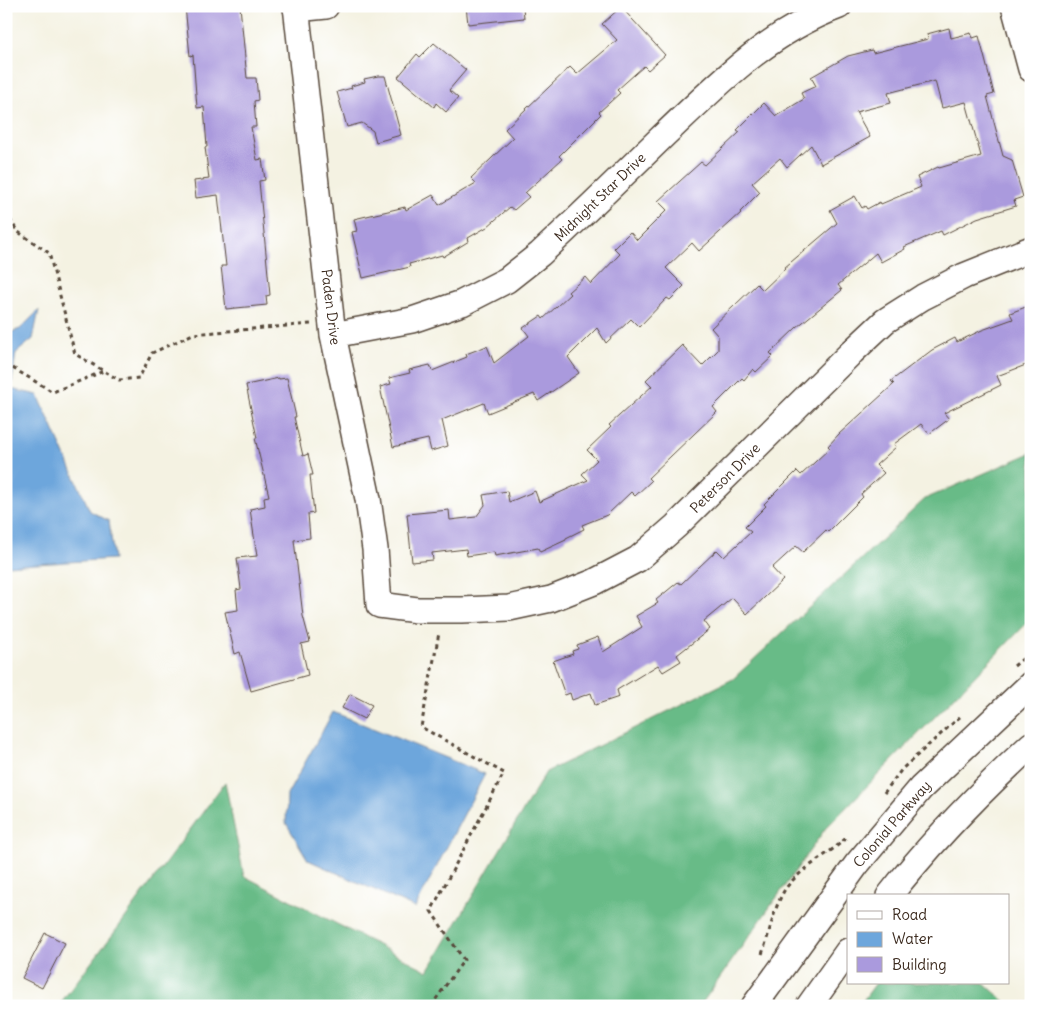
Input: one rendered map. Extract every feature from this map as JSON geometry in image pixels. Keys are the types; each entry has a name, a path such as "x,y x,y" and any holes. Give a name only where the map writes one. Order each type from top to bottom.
{"street":[{"path":"296,8 326,6"},
{"name":"Midnight Star Drive","path":"332,329 412,320 462,303 507,280 540,254 725,77 772,40 839,6"},
{"path":"1014,6 1031,69"},
{"name":"Paden Drive","path":"296,8 332,329 368,499 375,549 379,605"},
{"name":"Peterson Drive","path":"379,605 416,610 509,608 551,599 594,582 638,558 676,526 885,321 964,276 1031,250"},
{"name":"Colonial Parkway","path":"754,1006 857,864 915,796 981,730 1031,684"},
{"path":"891,894 917,860 970,802 1031,745"},
{"path":"809,1006 847,952"}],"path":[{"path":"6,212 17,231 49,253 75,354 119,380 138,378 152,353 193,334 332,329"},
{"path":"6,364 53,392 104,371"},
{"path":"430,1006 464,960 431,910 504,772 421,727 443,610"}],"green space":[{"path":"1031,453 1031,619 825,829 700,1006 58,1006 225,782 244,876 428,971 546,772 733,679 925,499"},
{"path":"875,984 985,984 1010,1006 859,1006"}],"water":[{"path":"39,310 33,339 16,353 11,389 38,395 90,511 109,521 114,559 6,566 6,334 20,329"},
{"path":"333,712 485,774 415,908 308,860 286,823 287,795"}],"building":[{"path":"185,6 240,6 247,78 256,78 258,100 254,101 256,127 251,127 257,160 262,159 265,180 259,181 270,295 266,296 267,305 226,309 221,266 226,266 218,195 196,198 194,181 209,179 205,147 207,147 204,107 197,108 193,55 190,56"},
{"path":"466,6 523,6 524,18 468,24"},
{"path":"621,7 665,55 648,70 644,66 617,90 620,93 599,112 601,114 559,156 562,159 525,193 529,197 514,210 510,207 487,227 468,238 469,241 443,257 442,255 409,264 410,267 363,278 352,232 357,231 354,219 405,207 406,210 433,195 439,205 476,183 471,178 513,138 505,129 570,67 577,74 617,40 602,24"},
{"path":"949,28 951,38 971,33 973,38 979,36 994,94 987,96 1003,156 1012,160 1023,197 1014,200 1016,206 977,218 943,235 941,231 904,247 905,249 881,262 876,253 838,285 842,290 797,327 770,353 773,356 756,372 753,369 744,380 742,378 713,407 717,412 648,478 651,481 635,496 631,492 607,515 582,525 584,529 566,538 566,540 540,552 538,548 495,556 494,552 467,556 466,549 432,553 433,560 412,562 407,514 449,510 450,520 476,517 485,505 483,495 507,491 509,502 535,491 539,502 588,480 582,474 597,460 587,450 611,427 609,425 652,386 646,380 682,345 702,366 718,350 718,336 711,328 757,284 763,290 784,268 837,223 830,210 855,196 862,208 865,206 867,209 880,202 881,204 921,187 917,177 938,167 981,156 966,102 942,108 935,81 888,93 891,103 856,112 870,137 821,164 811,145 787,167 780,158 752,183 760,192 741,213 699,251 692,243 666,268 684,286 670,300 667,298 639,327 631,319 606,343 597,328 568,357 579,373 538,401 534,394 488,413 484,403 442,420 448,446 431,451 428,439 393,447 380,387 391,384 389,378 410,373 409,370 430,365 432,371 467,357 466,354 487,346 494,363 529,336 523,328 541,316 543,319 585,277 591,284 620,254 614,248 630,232 637,240 667,210 658,201 701,162 705,165 740,132 737,130 764,103 776,116 804,99 801,93 816,86 811,77 848,56 872,50 873,53 928,39 927,34"},
{"path":"434,43 466,70 449,90 458,98 446,112 436,103 434,107 398,77 417,54 420,57"},
{"path":"385,76 401,135 376,142 373,131 362,123 347,127 337,92 365,82 364,79"},
{"path":"1031,305 1031,363 997,376 1001,385 944,413 949,419 929,434 921,424 894,444 896,447 876,465 884,473 861,494 863,497 828,532 826,530 803,552 796,546 772,568 783,580 747,614 732,598 704,621 710,629 677,655 681,661 663,672 658,665 617,690 619,697 595,705 591,693 572,700 570,693 565,695 553,661 573,654 572,651 578,649 577,645 598,637 603,652 642,627 636,616 658,603 656,600 678,582 681,584 717,550 724,557 751,532 745,527 766,506 764,504 797,471 801,475 830,448 828,446 839,434 894,384 891,381 932,350 955,338 957,342 982,330 1013,319 1010,313"},
{"path":"287,378 303,456 308,454 313,475 310,475 314,513 308,514 310,538 294,540 303,616 310,642 301,644 308,675 251,691 240,652 235,654 225,612 238,610 236,590 241,589 237,558 257,556 250,509 265,506 264,497 269,496 255,438 257,438 246,385"},
{"path":"350,694 372,705 364,719 342,708"},
{"path":"45,933 65,943 42,988 22,978"}]}
